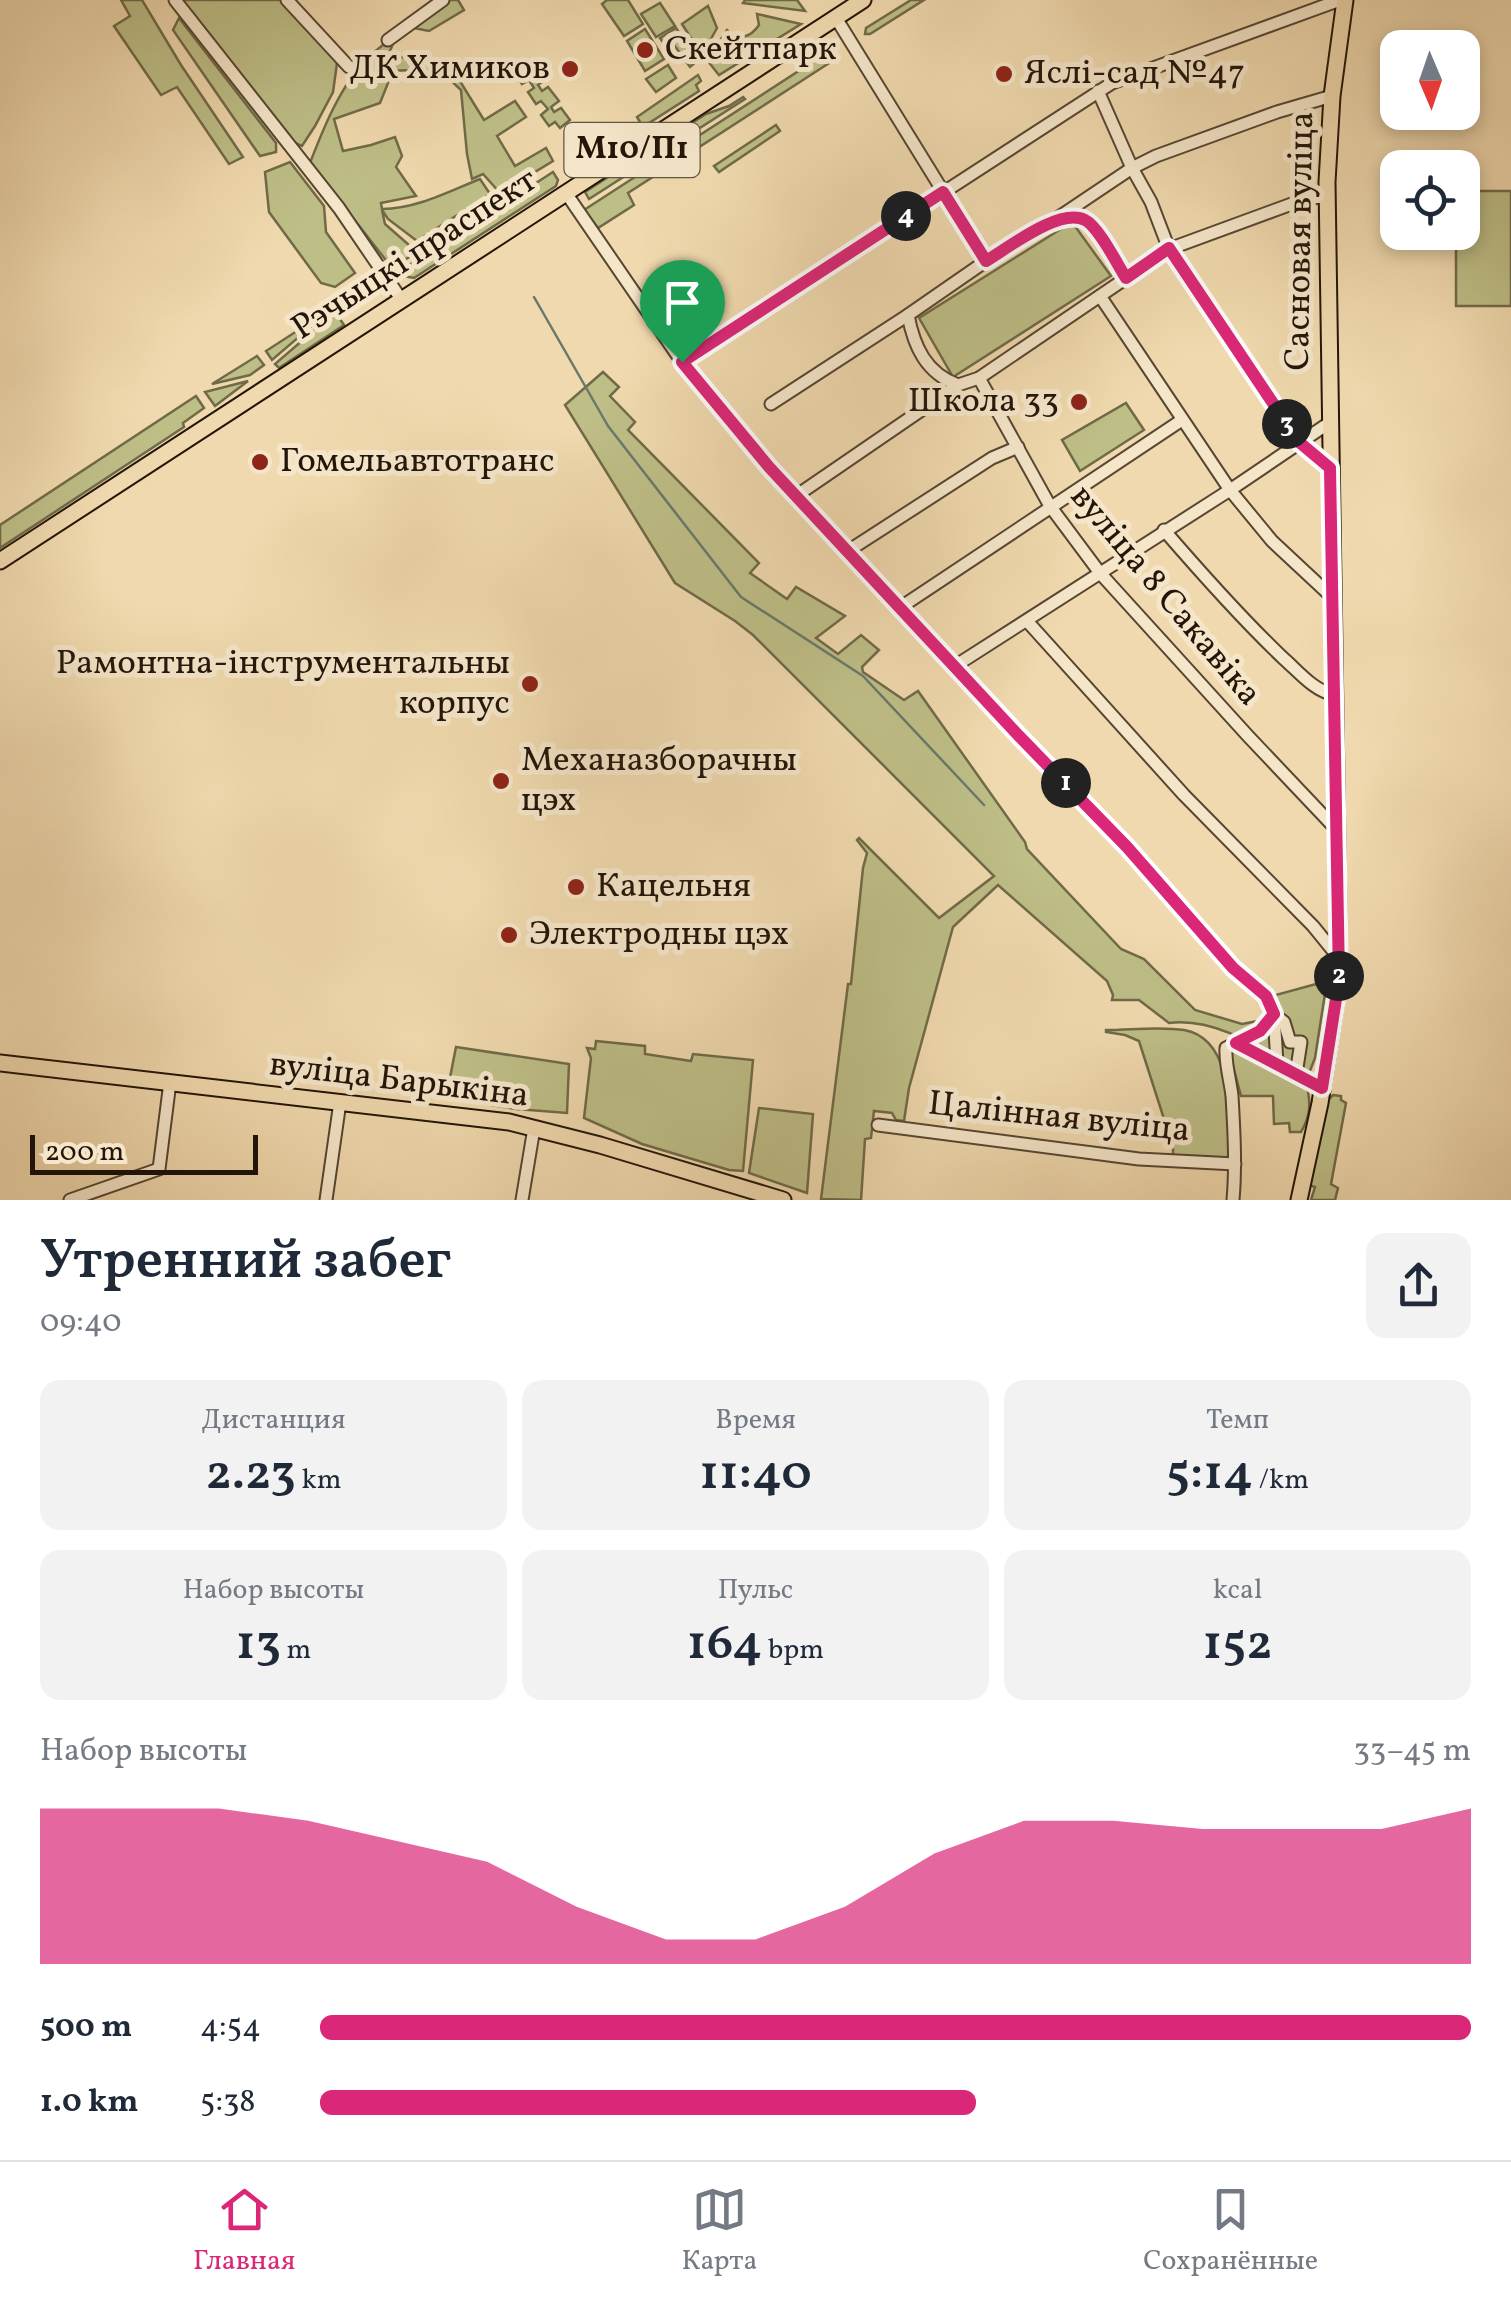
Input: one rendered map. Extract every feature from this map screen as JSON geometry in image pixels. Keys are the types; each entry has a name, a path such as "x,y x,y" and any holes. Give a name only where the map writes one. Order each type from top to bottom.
{"main road":[{"name":"Рэчыцкі праспект","path":"0,561 863,0"},
{"name":"Сасновая вуліца","path":"1299,1200 1339,980 1327,196 1332,96 1343,0"},
{"name":"вуліца Барыкіна","path":"0,1063 509,1122 745,1194 783,1200"}],"street":[{"path":"175,0 339,208 401,299"},
{"path":"287,0 349,68"},
{"path":"388,40 443,0"},
{"path":"682,362 1112,83 1343,0"},
{"path":"836,18 986,261"},
{"path":"1098,91 1132,168 1152,202 1169,248 1299,442 1330,468"},
{"path":"770,404 1132,168 1277,112 1332,96"},
{"path":"566,193 682,362 796,496 1127,847 1233,968 1266,996 1274,1014 1277,1064"},
{"path":"796,496 958,385 979,378 1169,248 1308,198 1327,196"},
{"path":"1056,219 1085,220 1126,278"},
{"path":"1100,296 1230,490 1272,541 1332,596"},
{"path":"908,315 912,336 931,370 958,385"},
{"name":"вуліца 8 Сакавіка","path":"979,378 1050,506 1100,573 1337,830"},
{"path":"901,606 1182,420"},
{"path":"954,666 1329,423"},
{"path":"848,551 992,458 1018,447"},
{"path":"1164,530 1260,636 1306,680 1334,695"},
{"path":"1027,622 1339,958"},
{"path":"1233,1200 1231,1092 1225,1060 1231,1045 1260,1031 1274,1014"},
{"path":"1274,1014 1284,1022 1290,1042 1301,1042 1296,1074"},
{"path":"1231,1045 1322,1088"},
{"path":"70,1200 158,1170 170,1082"},
{"path":"326,1200 340,1102"},
{"name":"Цалінная вуліца","path":"878,1124 1138,1158 1235,1164"},
{"path":"522,1200 534,1128"}],"green space":[{"path":"121,0 142,0 243,157 229,164 177,87 161,95 114,26 130,16"},
{"path":"182,0 287,0 338,56 333,92 302,146 295,143"},
{"path":"450,0 458,0 464,10 429,31 414,28 393,43 389,54 433,65 458,78 484,120 515,101 526,117 497,136 515,166 546,148 553,161 500,193 483,174 472,179 461,90 439,69 389,71 380,103 334,119 343,151 395,137 402,156 396,167 416,196 381,203 382,209 420,203 480,179 490,194 417,241 382,210 385,224 417,252 392,268 310,163 337,102 366,60"},
{"path":"607,0 628,0 643,24 624,36 602,4"},
{"path":"797,0 805,11 743,3"},
{"path":"911,0 924,0 865,34 866,28"},
{"path":"660,3 675,26 656,37 641,14"},
{"path":"708,6 717,28 702,55 682,24"},
{"path":"757,14 801,24 719,75 707,60 727,30 740,37 752,33 759,25"},
{"path":"179,18 276,143 276,152 260,156 173,30"},
{"path":"676,28 698,60 690,67 674,45 667,48 660,38"},
{"name":"Скейтпарк","path":"645,29 664,59 645,71 627,41"},
{"path":"831,50 837,58 628,193 634,205 598,228 584,210"},
{"path":"527,65 543,81 538,85 542,91 548,87 559,101 551,107 554,112 561,108 570,120 560,128 555,122 549,126 541,115 548,109 541,101 536,104 528,92 534,88 529,80 522,84 515,73"},
{"path":"668,65 676,78 656,92 646,79"},
{"path":"698,75 699,91 638,130 634,125 640,122 637,117"},
{"path":"743,97 589,199 585,192 706,114"},
{"path":"776,125 780,131 719,172 714,166"},
{"path":"290,162 324,206 326,232 355,273 335,287 321,283 269,212 265,172"},
{"path":"553,172 558,180 556,186 414,278 400,271"},
{"path":"1480,191 1511,191 1511,306 1456,306 1456,250 1480,250"},
{"path":"1072,222 1111,276 953,377 919,318"},
{"path":"333,309 344,325 279,368 275,364 318,327 319,317"},
{"path":"314,320 314,324 272,360 266,351"},
{"path":"257,356 264,365 250,375 212,384"},
{"path":"603,372 619,387 610,396 635,422 628,430 759,563 750,573 787,599 796,587 845,616 816,638 838,654 861,635 879,650 862,667 863,672 904,700 918,691 1027,849 1121,949 1144,959 1195,1010 1242,1024 1263,1020 1276,1008 1272,996 1327,981 1315,1058 1308,1076 1224,1031 1169,1023 1139,1000 1112,1000 1107,981 998,885 953,927 909,1088 904,1121 896,1120 892,1113 874,1111 871,1138 865,1139 861,1200 821,1199 867,853 857,840 939,918 994,876 753,635 675,583 565,405"},
{"path":"248,381 215,406 205,392"},
{"path":"196,396 204,408 183,423 184,427 0,548 0,525"},
{"path":"1126,403 1144,430 1080,471 1062,440"},
{"path":"1106,1030 1184,1030 1201,1037 1213,1048 1226,1083 1231,1159 1173,1156 1139,1041"},
{"path":"596,1041 645,1046 645,1054 691,1061 693,1054 753,1060 743,1171 642,1144 584,1118 591,1058 587,1048 595,1049"},
{"path":"456,1047 569,1064 567,1113 446,1098"},
{"path":"1237,1047 1306,1083 1309,1108 1301,1132 1290,1132 1289,1123 1274,1124 1273,1096 1241,1096 1229,1051"},
{"path":"1333,1095 1341,1096 1346,1103 1331,1184 1338,1188 1335,1200 1311,1200 1315,1187 1309,1185 1328,1100"},
{"path":"759,1108 813,1114 807,1193 749,1173"}],"waterway":[{"path":"534,297 608,426 741,597 863,676 984,805"}],"place":[{"name":"Скейтпарк","path":"645,50"},
{"name":"ДК Химиков","path":"570,69"},
{"name":"Яслі-сад №47","path":"1004,74"},
{"name":"Школа 33","path":"1079,402"},
{"name":"Гомельавтотранс","path":"260,462"},
{"name":"Рамонтна-інструментальны корпус","path":"530,684"},
{"name":"Механазборачны цэх","path":"501,781"},
{"name":"Кацельня","path":"576,887"},
{"name":"Электродны цэх","path":"509,935"}],"route":[{"path":"943,192 986,261 1056,219 1085,220 1126,278 1169,248 1299,442 1330,468 1339,980 1322,1088 1236,1043 1260,1031 1274,1014 1266,996 1233,968 1127,847 769,467 682,362 943,192"}]}
